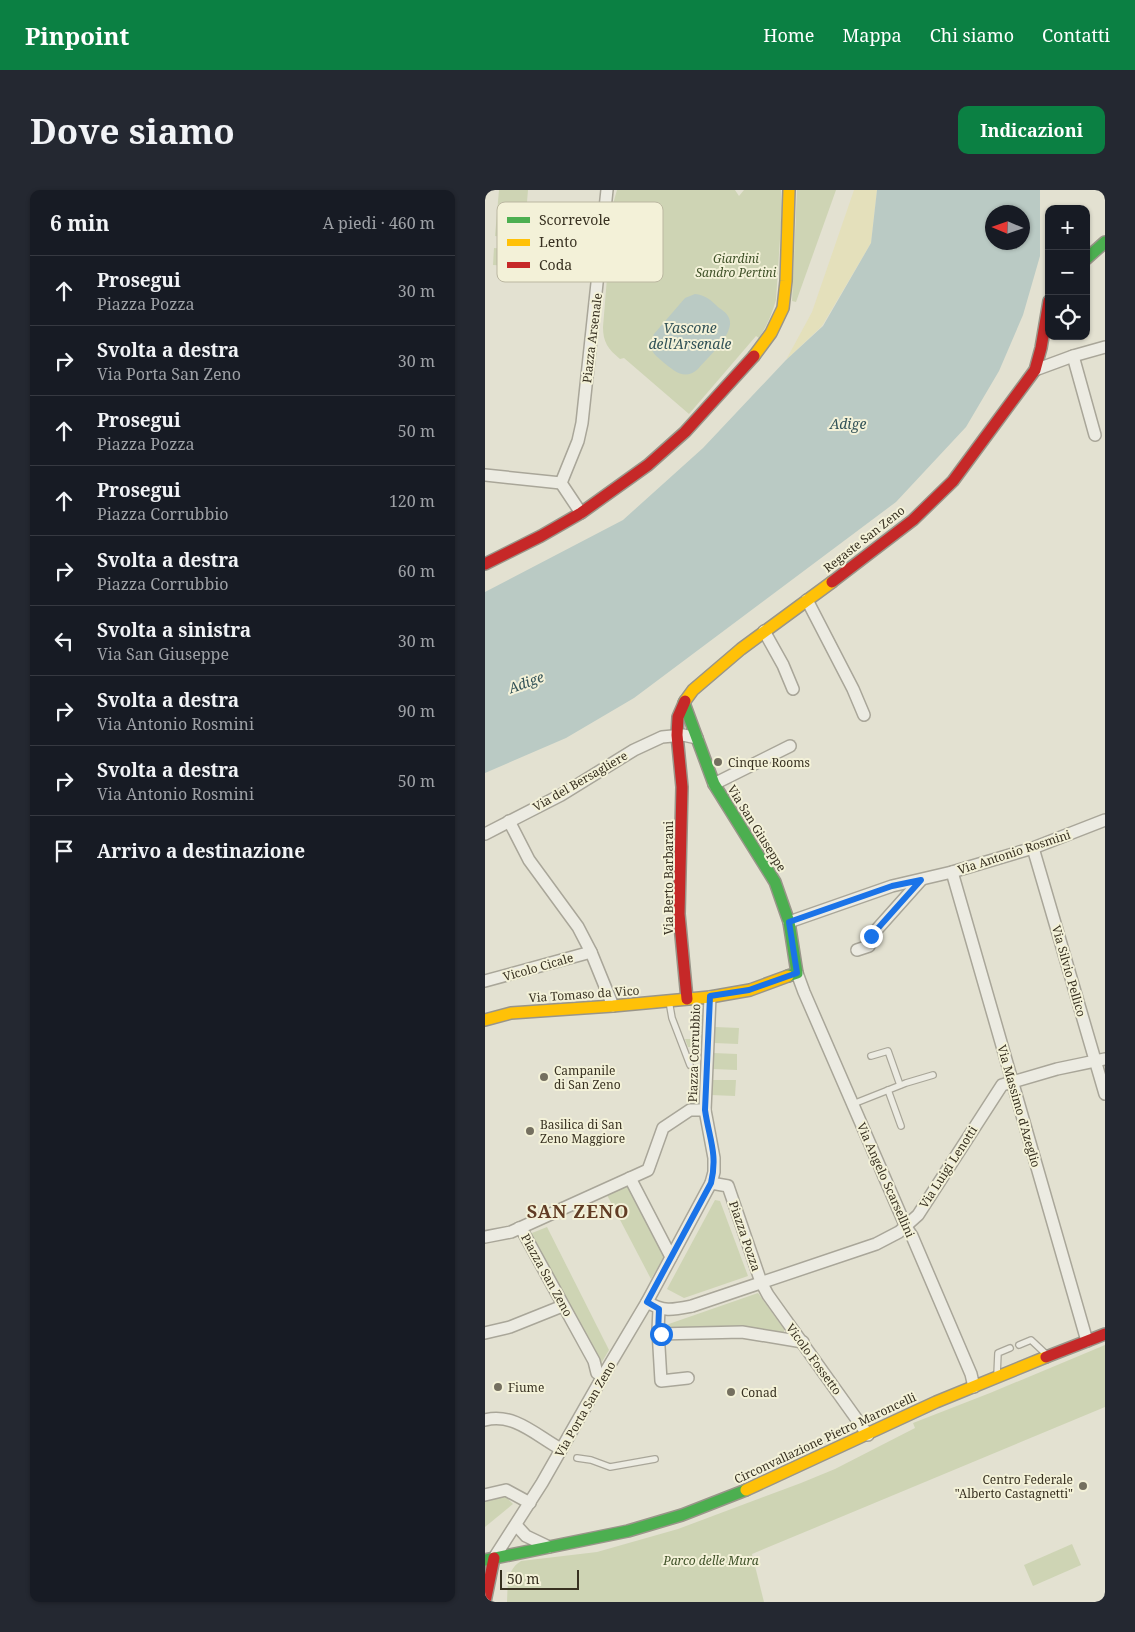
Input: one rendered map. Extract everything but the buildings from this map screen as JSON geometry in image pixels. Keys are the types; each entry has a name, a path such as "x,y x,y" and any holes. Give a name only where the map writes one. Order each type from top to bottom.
{"street":[{"path":"485,564 541,536 581,513 648,466 685,432 752,358 771,333 783,308 786,281 789,190"},
{"path":"1090,255 1105,242"},
{"name":"Piazza Arsenale","path":"561,483 578,441 582,423 597,282"},
{"path":"1035,370 1041,348 1045,321"},
{"path":"1035,370 1105,347"},
{"path":"1073,356 1095,435"},
{"name":"Regaste San Zeno","path":"684,704 693,690 741,649 867,557 913,520 953,480 1035,370"},
{"path":"485,475 561,483 581,513"},
{"path":"807,600 853,689 864,715"},
{"path":"764,632 783,665 793,689"},
{"name":"Via Berto Barbarani","path":"684,704 678,717 677,735 682,787 679,914 687,999"},
{"name":"Via San Giuseppe","path":"684,704 714,784 775,882 789,922 797,973"},
{"path":"677,735 697,738"},
{"name":"Via del Bersagliere","path":"485,834 561,795 634,750 662,737 677,735"},
{"path":"714,784 790,746"},
{"name":"Via Antonio Rosmini","path":"789,922 892,886 952,872 1033,848 1105,820"},
{"path":"509,821 529,860 579,927 613,1006"},
{"name":"Via Silvio Pellico","path":"1033,848 1100,1060 1105,1094"},
{"name":"Via Massimo d'Azeglio","path":"952,872 1087,1341"},
{"path":"857,950 869,946 871,936 921,880"},
{"name":"Vicolo Cicale","path":"485,981 591,952"},
{"name":"Piazza Corrubbio","path":"687,999 749,990 797,973"},
{"name":"Via Angelo Scarsellini","path":"797,973 905,1227 912,1236 971,1374 974,1387"},
{"name":"Piazza Corrubbio","path":"710,996 705,1110 714,1158 714,1172 711,1183"},
{"name":"Via Tomaso da Vico","path":"485,1020 511,1013 687,999"},
{"path":"1011,1081 1100,1060"},
{"name":"Via Luigi Lenotti","path":"761,1282 876,1244 899,1232 918,1215 1002,1085 1011,1081"},
{"name":"Piazza Corrubbio","path":"690,1110 705,1110"},
{"name":"Piazza San Zeno","path":"597,1373 594,1361 522,1230 519,1228 648,1170 663,1128 690,1110"},
{"path":"627,1179 671,1257"},
{"path":"671,1257 711,1183"},
{"name":"Piazza Pozza","path":"659,1309 677,1309 691,1306 761,1282 728,1186 711,1183"},
{"path":"485,1237 511,1232 519,1228"},
{"name":"Via Porta San Zeno","path":"489,1559 530,1503 647,1302 671,1257"},
{"name":"Vicolo Fossetto","path":"761,1282 868,1435"},
{"path":"647,1302 659,1309 658,1334 661,1381 688,1378"},
{"path":"485,1333 510,1327 559,1308"},
{"path":"658,1334 742,1332 803,1342"},
{"name":"Circonvallazione Pietro Maroncelli","path":"489,1559 610,1536 649,1526 726,1498 913,1413 1105,1334"},
{"path":"485,1420 507,1418 561,1449"},
{"path":"485,1495 506,1490 530,1503"},
{"path":"516,1524 526,1536 550,1547"},
{"path":"485,1602 489,1559"}],"lane":[{"path":"669,1001 672,1018 690,1065"},
{"path":"871,1056 887,1051 900,1085"},
{"path":"853,1104 900,1085 933,1075"},
{"path":"888,1090 901,1126"},
{"path":"1019,1345 1031,1340 1048,1357"},
{"path":"997,1378 998,1353 1010,1348"},
{"path":"577,1458 591,1460 610,1467 655,1459"}],"green space":[{"path":"499,190 528,190 527,202 498,202"},
{"name":"Giardini Sandro Pertini","path":"617,190 735,190 739,196 744,190 781,190 782,208 776,300 771,315 759,338 756,336 689,414 624,358 620,359 605,341 603,327 607,282 663,282 663,202 614,202"},
{"path":"797,190 836,190 796,302 792,301"},
{"path":"497,213 497,236 495,236"},
{"path":"494,248 497,248 497,265 493,265"},
{"path":"703,1015 699,1031 701,1047 688,1047 685,1039 692,1039 693,1018"},
{"path":"715,1027 739,1028 738,1044 714,1043"},
{"path":"713,1053 737,1054 737,1070 713,1069"},
{"path":"712,1080 736,1080 735,1096 711,1095"},
{"path":"627,1185 665,1255 651,1279 607,1195"},
{"path":"715,1200 720,1201 748,1276 684,1298 667,1289"},
{"path":"547,1227 609,1350 599,1367 527,1235"},
{"path":"758,1293 784,1329 784,1334 663,1329 663,1326"},
{"name":"Parco delle Mura","path":"1105,1345 1105,1407 752,1554 764,1602 507,1602 510,1574 521,1561 597,1552 678,1529 835,1469 915,1428 913,1423"},
{"path":"505,1496 513,1504 485,1527 485,1501"},
{"path":"1072,1544 1081,1565 1033,1586 1024,1565"}],"sand":[{"path":"854,190 877,190 871,243 822,326 786,360 812,312"}],"water":[{"name":"Adige","path":"877,190 1040,190 1040,256 1023,315 999,371 966,427 896,502 634,698 566,738 485,773 485,592 623,520 703,448 786,360 823,326 871,243"},
{"name":"Vascone dell'Arsenale","path":"695,294 708,298 727,315 730,324 725,338 714,352 693,373 684,374 671,369 654,353 651,344 654,334 685,298"}],"traffic: fast":[{"path":"1090,255 1105,242"},
{"path":"684,703 714,784 775,882 789,922 797,973 788,976"},
{"path":"485,1560 628,1531 682,1515 746,1490"}],"traffic: slow":[{"path":"754,356 771,333 783,308 786,281 789,190"},
{"path":"685,701 693,690 741,649 832,582"},
{"path":"485,1020 511,1013 710,997 750,990 788,976"},
{"path":"746,1490 936,1402 1046,1357"}],"traffic: jam":[{"path":"832,582 913,520 953,481 1035,370 1045,324"},
{"path":"485,564 541,536 581,513 648,465 685,432 754,356"},
{"path":"685,701 678,717 677,735 682,787 679,914 687,999"},
{"path":"1046,1357 1105,1334"},
{"path":"485,1602 494,1558"}],"place":[{"name":"Cinque Rooms","path":"718,762"},
{"name":"Campanile di San Zeno","path":"544,1077"},
{"name":"Basilica di San Zeno Maggiore","path":"530,1131"},
{"name":"Fiume","path":"498,1387"},
{"name":"Conad","path":"731,1392"},
{"name":"Centro Federale \"Alberto Castagnetti\"","path":"1083,1486"}],"district":[{"name":"SAN ZENO","path":"578,1211"}],"route":[{"path":"661,1334 658,1334 659,1309 647,1302 711,1183 714,1172 713,1144 705,1110 710,996 749,990 797,973 789,922 892,886 921,880 871,936"}]}
